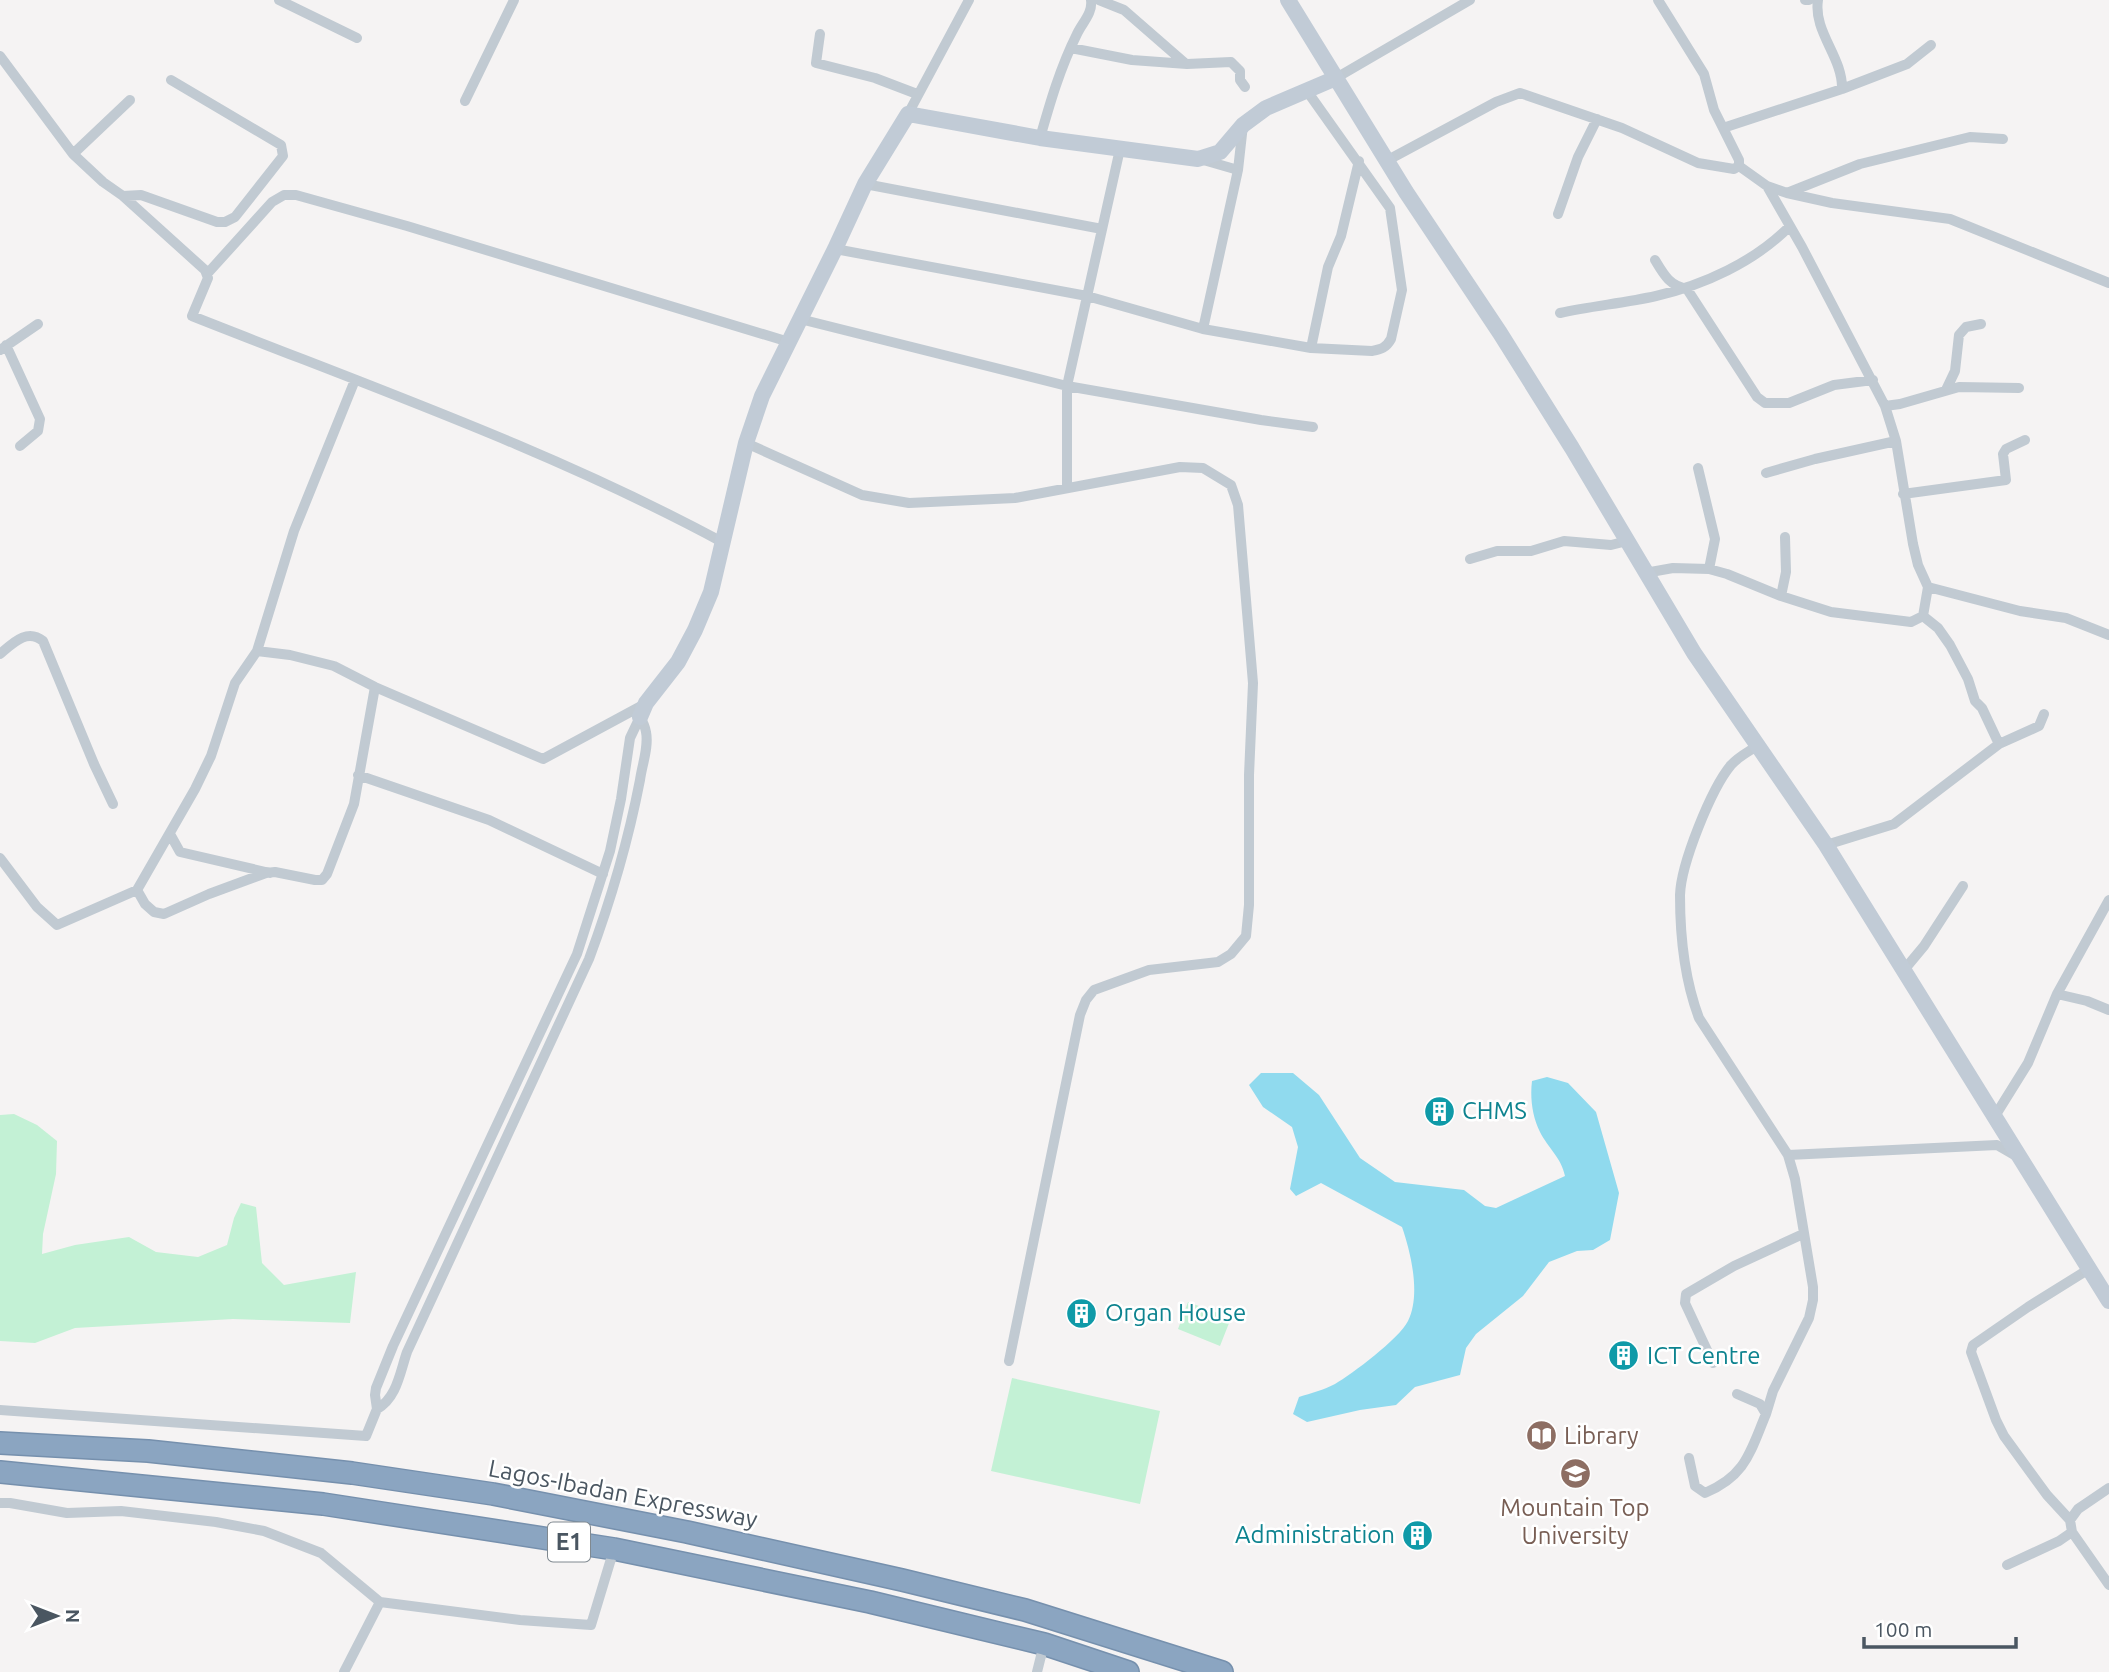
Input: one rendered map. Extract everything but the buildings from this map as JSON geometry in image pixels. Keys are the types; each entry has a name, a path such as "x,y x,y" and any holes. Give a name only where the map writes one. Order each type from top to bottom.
{"highway":[{"name":"Lagos-Ibadan Expressway","path":"0,1443 161,1453 352,1473 493,1494 687,1532 1025,1610 1222,1672"},
{"name":"E1","path":"0,1472 323,1504 614,1549 870,1602 1044,1644 1128,1672"}],"street":[{"path":"279,0 357,38"},
{"path":"465,101 514,0"},
{"path":"0,1410 366,1436 377,1409 376,1388 393,1346 577,954 603,874 621,799 629,738 643,710 678,662 711,592 746,443 762,396 865,184 908,114 969,0"},
{"path":"1040,138 1052,93 1091,9 1091,0"},
{"path":"1099,0 1124,10 1186,64"},
{"path":"1288,0 1406,192 1500,333 1572,448 1694,653 1826,845 2109,1301"},
{"path":"1198,159 1220,152 1243,125 1266,108 1336,78 1471,0"},
{"path":"1658,0 1704,74 1714,110 1739,160 1739,166"},
{"path":"1818,0 1817,13 1840,69 1842,89"},
{"path":"820,34 816,62 875,78 917,94"},
{"path":"1723,128 1842,89 1907,64 1931,45"},
{"path":"1071,48 1132,60 1186,64 1231,62 1240,71 1240,80 1245,87"},
{"path":"0,56 73,154 207,274"},
{"path":"123,196 141,195 217,222 225,222 235,217 283,156 281,145 171,80"},
{"path":"835,249 1087,296 1203,329 1311,348 1356,351 1381,349 1388,346 1391,339 1402,290 1390,208 1307,90"},
{"path":"1388,160 1517,93 1622,128 1698,163 1734,169 1739,166"},
{"path":"73,154 130,100"},
{"path":"908,114 1040,138 1198,159 1238,170"},
{"path":"1558,214 1578,157 1597,120"},
{"path":"1203,329 1238,170 1243,125"},
{"path":"1787,193 1860,164 1970,136 2003,139"},
{"path":"1067,488 1067,386 1120,149"},
{"path":"1311,348 1328,267 1341,236 1359,161"},
{"path":"1739,166 1767,186 1787,193 1832,203 1950,219 2109,283"},
{"path":"865,184 1101,229"},
{"path":"1767,186 1885,406 1896,441 1903,494 1918,565 1928,587 1923,616"},
{"path":"724,543 654,505 563,464 192,316 207,274 272,202 284,195 296,195 789,342"},
{"path":"1560,313 1687,289 1750,257 1776,240 1789,227"},
{"path":"1654,260 1669,281 1675,286 1687,289 1758,397 1765,403 1790,403 1834,385 1873,380"},
{"path":"800,319 1067,386 1313,427"},
{"path":"20,446 38,431 40,419 3,348 38,324"},
{"path":"1946,390 1955,371 1959,335 1966,327 1981,324"},
{"path":"1,864 37,907 57,925 137,890 211,756 235,683 257,651 294,531 355,380"},
{"path":"1885,406 1959,387 2019,388"},
{"path":"1903,494 2006,480 2003,454 2006,449 2025,439"},
{"path":"1766,473 1896,441"},
{"path":"746,443 862,495 909,503 1016,498 1180,467 1203,468 1231,485 1238,505 1253,683 1246,936 1231,954 1218,962 1149,970 1131,975 1094,990 1086,1000 1080,1015 1055,1129 1009,1361"},
{"path":"1698,468 1715,539 1709,569"},
{"path":"1782,596 1786,572 1785,537"},
{"path":"1470,559 1497,551 1531,551 1564,541 1611,545 1627,541"},
{"path":"1645,573 1674,568 1709,569 1832,612 1878,620 1911,622 1923,616"},
{"path":"1928,587 2020,611 2066,618 2109,635"},
{"path":"1923,616 1938,628 1950,645 1968,678 1975,701 1982,708 1999,744"},
{"path":"0,654 26,636 33,635 43,641 113,804"},
{"path":"257,651 290,655 334,666 375,687 544,759 643,710"},
{"path":"170,834 180,852 270,873 322,880 327,874 354,804 375,687"},
{"path":"377,1409 388,1402 392,1394 407,1352 589,959 625,854 647,741 643,710"},
{"path":"1826,845 1894,824 1999,744 2039,726 2044,714"},
{"path":"1689,1458 1695,1486 1704,1493 1721,1486 1745,1465 1773,1391 1809,1318 1813,1300 1795,1180 1788,1154 1699,1018 1691,998 1684,940 1680,894 1684,870 1698,831 1728,768 1737,758 1757,747"},
{"path":"358,775 489,820 603,874"},
{"path":"137,890 145,905 154,912 164,914 209,894 270,873"},
{"path":"1905,970 1963,886"},
{"path":"1995,1116 2028,1063 2057,994 2109,900"},
{"path":"2057,994 2087,1001 2109,1010"},
{"path":"1788,1154 1997,1145 2012,1153 2022,1163"},
{"path":"1713,1363 1685,1303 1686,1294 1734,1266 1803,1234"},
{"path":"2089,1269 1973,1345 1971,1352 2004,1436 2047,1495 2070,1520 2072,1532 2109,1585"},
{"path":"1737,1394 1760,1404 1766,1414"},
{"path":"2070,1520 2078,1509 2109,1488"},
{"path":"0,1503 68,1513 121,1511 216,1522 264,1531 321,1553 380,1602 520,1620 590,1625 614,1549"},
{"path":"2007,1565 2059,1541 2072,1532"},
{"path":"344,1672 380,1602"},
{"path":"1037,1672 1044,1644"}],"green space":[{"path":"14,1114 37,1125 57,1141 56,1174 43,1234 42,1254 75,1245 129,1237 156,1252 198,1257 227,1245 241,1203 256,1207 262,1263 284,1285 356,1272 350,1323 233,1319 75,1328 35,1343 0,1341 0,1115"},
{"path":"1188,1302 1231,1318 1220,1346 1178,1329"},
{"path":"1012,1378 1160,1411 1140,1504 991,1471"}],"water":[{"path":"1261,1073 1293,1073 1319,1095 1360,1158 1395,1182 1464,1190 1485,1206 1496,1208 1565,1176 1561,1163 1537,1126 1531,1087 1532,1081 1547,1077 1568,1083 1596,1112 1619,1193 1610,1240 1593,1250 1577,1251 1549,1262 1523,1296 1476,1334 1466,1348 1460,1375 1415,1387 1396,1405 1307,1422 1293,1414 1299,1397 1343,1379 1374,1356 1403,1328 1412,1311 1413,1274 1402,1227 1321,1183 1296,1196 1290,1189 1298,1147 1292,1127 1263,1107 1249,1085"}],"place":[{"name":"CHMS","path":"1439,1111"},
{"name":"Organ House","path":"1082,1313"},
{"name":"ICT Centre","path":"1624,1356"},
{"name":"Library","path":"1541,1436"},
{"name":"Mountain Top University","path":"1575,1474"},
{"name":"Administration","path":"1418,1535"}]}
